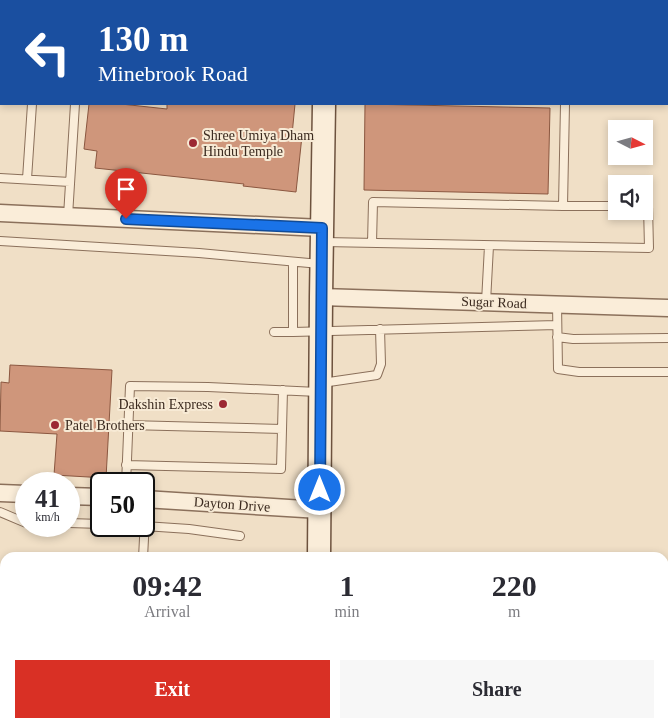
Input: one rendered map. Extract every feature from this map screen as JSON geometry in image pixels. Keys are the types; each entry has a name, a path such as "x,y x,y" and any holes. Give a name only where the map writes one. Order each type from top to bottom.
{"main road":[{"path":"319,552 320,297 324,105"}],"street":[{"path":"0,213 68,216 322,245"},
{"name":"Sugar Road","path":"320,297 668,308"},
{"path":"0,493 15,494"},
{"name":"Dayton Drive","path":"155,500 320,510"}],"lane":[{"path":"27,179 32,105"},
{"path":"68,216 75,105"},
{"path":"563,206 565,105"},
{"path":"0,178 70,182"},
{"path":"372,243 373,202 608,206"},
{"path":"0,241 189,253 293,262 322,245 372,243 649,248 648,220"},
{"path":"486,302 489,246"},
{"path":"293,262 293,332"},
{"path":"557,304 558,370 579,372 668,372"},
{"path":"274,332 557,325"},
{"path":"126,472 130,386 283,390 320,387 377,375 381,364 380,328"},
{"path":"557,337 668,338"},
{"path":"126,465 281,469 283,390"},
{"path":"128,425 282,428"},
{"path":"0,512 15,518"},
{"path":"155,527 240,536"},
{"path":"143,552 144,537"}],"building":[{"name":"Shree Umiya Dham Hindu Temple","path":"89,105 130,105 167,109 167,105 295,105 292,135 302,136 296,192 243,186 244,184 95,168 97,151 84,149"},
{"path":"365,105 550,108 548,194 364,190"},
{"name":"Patel Brothers","path":"10,365 112,370 106,472 90,472 90,477 80,476 80,472 54,472 57,434 0,431 1,382 9,383"}],"place":[{"name":"Shree Umiya Dham Hindu Temple","path":"193,143"},
{"name":"Dakshin Express","path":"223,404"},
{"name":"Patel Brothers","path":"55,425"}],"route":[{"path":"126,219 322,228 320,490"}]}
